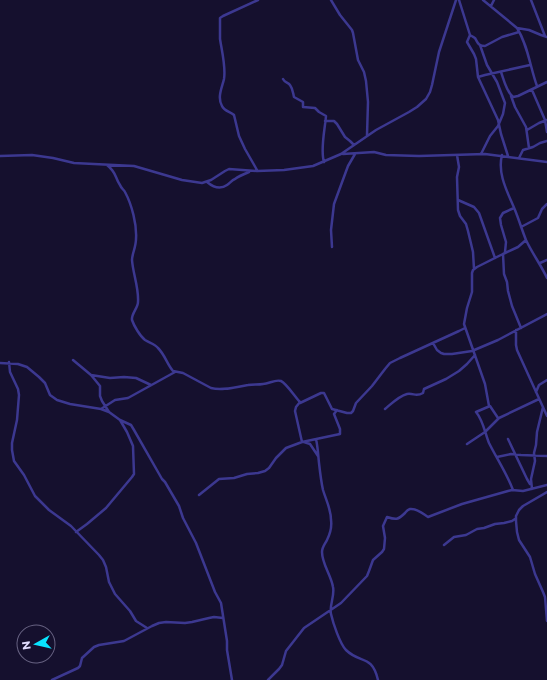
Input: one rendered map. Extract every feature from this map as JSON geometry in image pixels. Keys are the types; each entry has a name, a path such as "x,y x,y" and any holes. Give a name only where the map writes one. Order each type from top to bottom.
{"street":[{"path":"257,171 239,136 234,115 224,109 221,103 220,94 221,86 224,80 224,72 220,36 220,18 258,0"},
{"path":"331,0 354,33 358,60 365,75 368,102 367,135"},
{"path":"0,156 32,155 74,163 134,166 191,182 202,183 207,182 229,169 257,171 284,170 313,166 341,154 367,135 417,107 426,98 430,92 439,52 456,0"},
{"path":"459,0 470,35 480,46 487,65 498,82 505,103 503,114 498,125 490,136 481,154"},
{"path":"484,0 517,28 525,47 537,86"},
{"path":"491,6 494,0"},
{"path":"532,0 546,37"},
{"path":"517,28 529,30 546,37"},
{"path":"480,46 487,46 502,37 519,32"},
{"path":"470,35 467,42 476,59 478,77 498,120 498,125 508,156"},
{"path":"478,77 530,65"},
{"path":"502,72 510,95 527,130 529,148"},
{"path":"284,79 285,82 291,86 293,97 303,102 303,108 315,108 326,116 323,151 324,162"},
{"path":"510,95 515,97 547,82"},
{"path":"532,89 546,120 547,132"},
{"path":"527,130 546,120"},
{"path":"325,121 334,121 345,137 354,145"},
{"path":"519,158 523,150 547,141"},
{"path":"349,148 351,154"},
{"path":"341,154 374,152 386,155 419,156 481,154 502,155 547,162"},
{"path":"332,247 331,230 334,204 348,166 355,153"},
{"path":"457,155 459,167 457,177 458,210 460,216 466,224 468,231 473,252 474,269 472,273 472,292 464,324 485,384 489,406 498,418"},
{"path":"502,155 501,163 503,179 526,240 547,278"},
{"path":"106,165 116,174 119,183 127,195 134,218 136,247 132,258 138,302 132,319 144,338 159,349 171,369 175,372 183,373 211,388 223,390 281,381 300,403"},
{"path":"207,182 217,188 224,187 234,179 252,171"},
{"path":"458,200 474,207 480,213 495,258"},
{"path":"521,227 538,218 542,209 547,204"},
{"path":"514,208 503,213 500,218 500,222 506,242 504,253 504,274 512,306 521,328"},
{"path":"474,269 518,247 526,240"},
{"path":"540,263 547,260"},
{"path":"434,343 437,350 444,354 473,351 498,340 547,314"},
{"path":"303,442 296,414 296,407 300,403 324,393 332,408 349,413 352,412 356,402 390,364 465,328"},
{"path":"516,330 517,350 547,416"},
{"path":"385,409 400,397 408,394 415,395 423,393 424,389 459,371 474,355"},
{"path":"73,360 91,375 100,386 100,396 109,412"},
{"path":"9,362 10,372 18,389 19,395 17,420 12,443 14,461 24,474 35,496 71,526 103,560 109,582 115,594 130,610 136,621 147,628"},
{"path":"0,363 9,362 27,367 40,377 45,383 50,394 57,400 70,404 101,409 131,425 179,506 221,603 232,680"},
{"path":"101,409 115,400 128,398 175,372"},
{"path":"91,375 110,378 136,378 150,385"},
{"path":"536,392 539,385 547,380"},
{"path":"466,444 485,432 498,418 539,399"},
{"path":"489,406 476,412 513,490"},
{"path":"532,489 531,479 535,461 534,453 543,407"},
{"path":"199,495 219,479 234,478 265,471 286,448 303,442 340,434 340,429 334,414 337,410"},
{"path":"76,532 106,508 134,474 134,449 128,432 120,420"},
{"path":"508,438 527,479 531,484"},
{"path":"316,439 323,490 331,519 330,531 323,546 322,554 325,567 333,585 334,592 330,610 340,640 344,647 350,653 371,664 378,680"},
{"path":"303,442 310,444 318,458"},
{"path":"497,457 508,454 547,456"},
{"path":"268,680 282,665 286,651 304,628 341,603 365,578 370,571 373,560 384,549 385,542 383,526 387,517 397,519 410,509 419,511 428,517 462,504 508,491 532,489 547,484"},
{"path":"547,492 523,506 516,516 519,540 530,557 535,574 545,597 547,621"},
{"path":"444,545 454,538 466,535 477,529 512,521 516,518"},
{"path":"52,680 78,668 82,658 99,645 124,641 159,623 185,623 214,617 223,618"}]}
